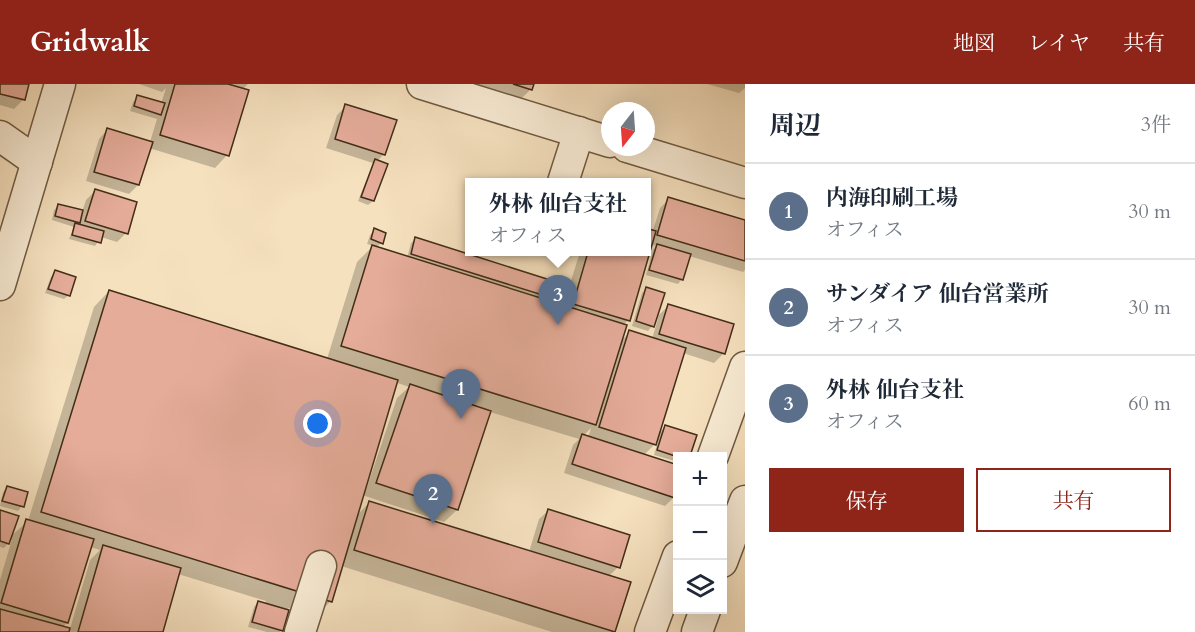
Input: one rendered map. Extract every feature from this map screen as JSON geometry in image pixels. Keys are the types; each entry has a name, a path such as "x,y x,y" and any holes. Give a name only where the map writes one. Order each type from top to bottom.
{"street":[{"path":"0,285 60,84"},
{"path":"422,84 601,139"},
{"path":"565,178 579,132"},
{"path":"0,136 37,162"},
{"path":"655,156 745,183"},
{"path":"714,452 745,368"},
{"path":"724,560 745,501"},
{"path":"650,632 677,560"},
{"path":"300,632 321,566"},
{"path":"697,632 703,614"}],"building":[{"path":"0,84 29,84 25,100 0,94"},
{"path":"175,84 228,84 249,90 229,156 160,135"},
{"path":"513,84 534,84 532,90"},
{"path":"137,95 165,103 161,115 134,106"},
{"path":"345,104 397,120 385,155 335,139"},
{"path":"107,128 153,142 139,185 94,172"},
{"path":"375,159 388,164 374,201 361,197"},
{"path":"95,189 137,202 128,234 85,221"},
{"path":"668,197 745,220 745,261 657,235"},
{"path":"58,204 83,210 80,223 55,216"},
{"path":"75,223 104,231 101,243 72,235"},
{"path":"374,228 386,233 383,244 371,239"},
{"path":"651,230 656,231 651,248"},
{"path":"415,237 465,253 465,256 475,256 569,286 565,302 411,254"},
{"path":"657,244 691,254 683,280 649,270"},
{"path":"372,245 627,325 596,425 341,346"},
{"path":"587,256 649,256 630,321 573,304"},
{"path":"55,270 76,277 70,296 48,289"},
{"path":"646,287 665,293 654,327 636,321"},
{"path":"109,290 398,380 332,602 41,512"},
{"path":"668,304 734,324 725,354 659,334"},
{"path":"629,330 686,348 656,445 599,427"},
{"path":"410,384 491,411 458,510 376,483"},
{"path":"665,425 697,435 691,452 673,452 673,455 657,450"},
{"path":"582,434 673,463 673,497 572,464"},
{"path":"7,486 28,492 24,507 2,501"},
{"path":"369,501 631,582 615,632 354,550"},
{"path":"548,509 630,535 620,568 538,542"},
{"path":"0,510 19,516 9,544 0,541"},
{"path":"26,519 94,539 68,623 1,603"},
{"path":"103,545 181,568 163,632 78,632"},
{"path":"258,601 289,610 283,631 252,622"},
{"path":"0,609 70,628 69,632 0,632"}],"place":[{"name":"外林 仙台支社","path":"558,325"},
{"name":"内海印刷工場","path":"461,419"},
{"name":"サンダイア 仙台営業所","path":"433,524"}]}
